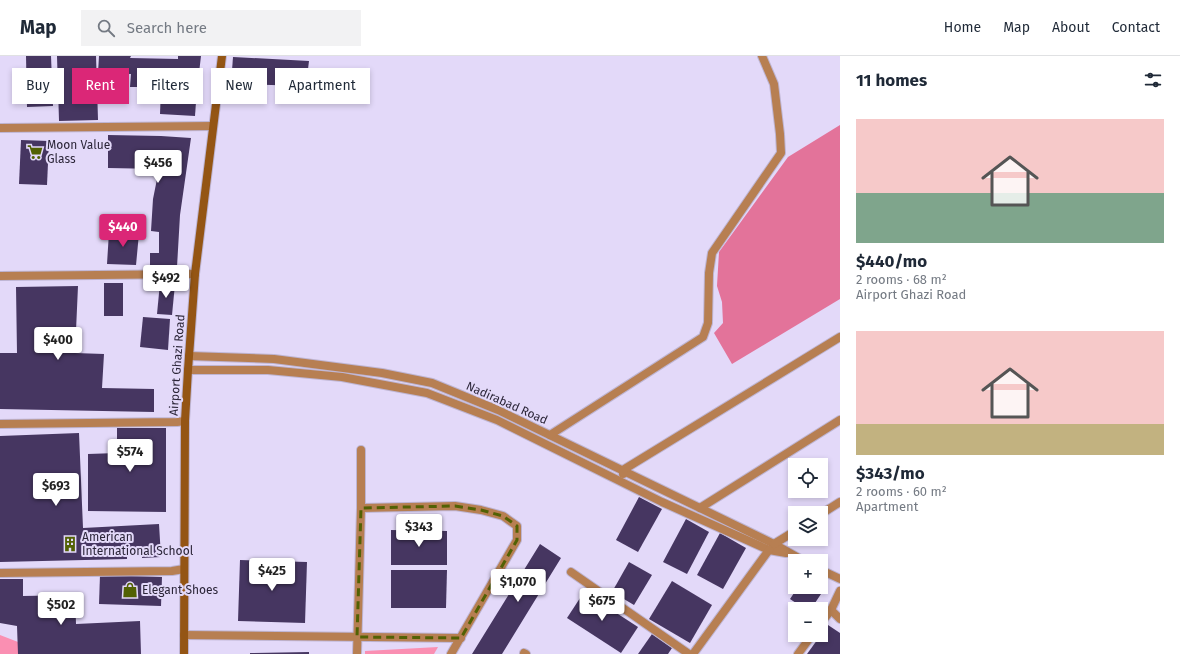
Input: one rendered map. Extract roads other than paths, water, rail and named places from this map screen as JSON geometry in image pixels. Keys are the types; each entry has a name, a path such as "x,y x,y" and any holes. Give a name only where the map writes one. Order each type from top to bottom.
{"main road":[{"name":"Airport Ghazi Road","path":"184,654 185,421 188,370 195,274 222,56"}],"street":[{"path":"550,435 703,337 708,323 709,273 712,253 781,153 774,84 762,56"},
{"path":"0,128 213,126"},
{"path":"0,276 195,274"},
{"path":"624,483 623,470 840,337"},
{"name":"Nadirabad Road","path":"189,356 274,359 382,373 432,383 498,410 623,470 700,508 772,547"},
{"name":"Nadirabad Road","path":"188,370 268,370 342,377 427,393 497,420 662,502 791,554"},
{"path":"448,401 453,392"},
{"path":"700,508 840,420"},
{"path":"0,424 185,421"},
{"path":"357,654 356,637 361,508 361,450"},
{"path":"828,510 840,502"},
{"path":"361,508 455,506 481,510 503,516 517,526 517,540 451,654"},
{"path":"692,654 772,547 788,536"},
{"path":"0,573 172,571 184,569"},
{"path":"571,572 689,654"},
{"path":"828,574 840,580"},
{"path":"828,614 840,591"},
{"path":"831,610 840,619"},
{"path":"184,635 461,638"},
{"path":"798,654 807,642"}],"place":[{"name":"Moon Value Glass","path":"35,152"},
{"name":"American International School","path":"70,544"},
{"name":"Elegant Shoes","path":"130,590"}]}
